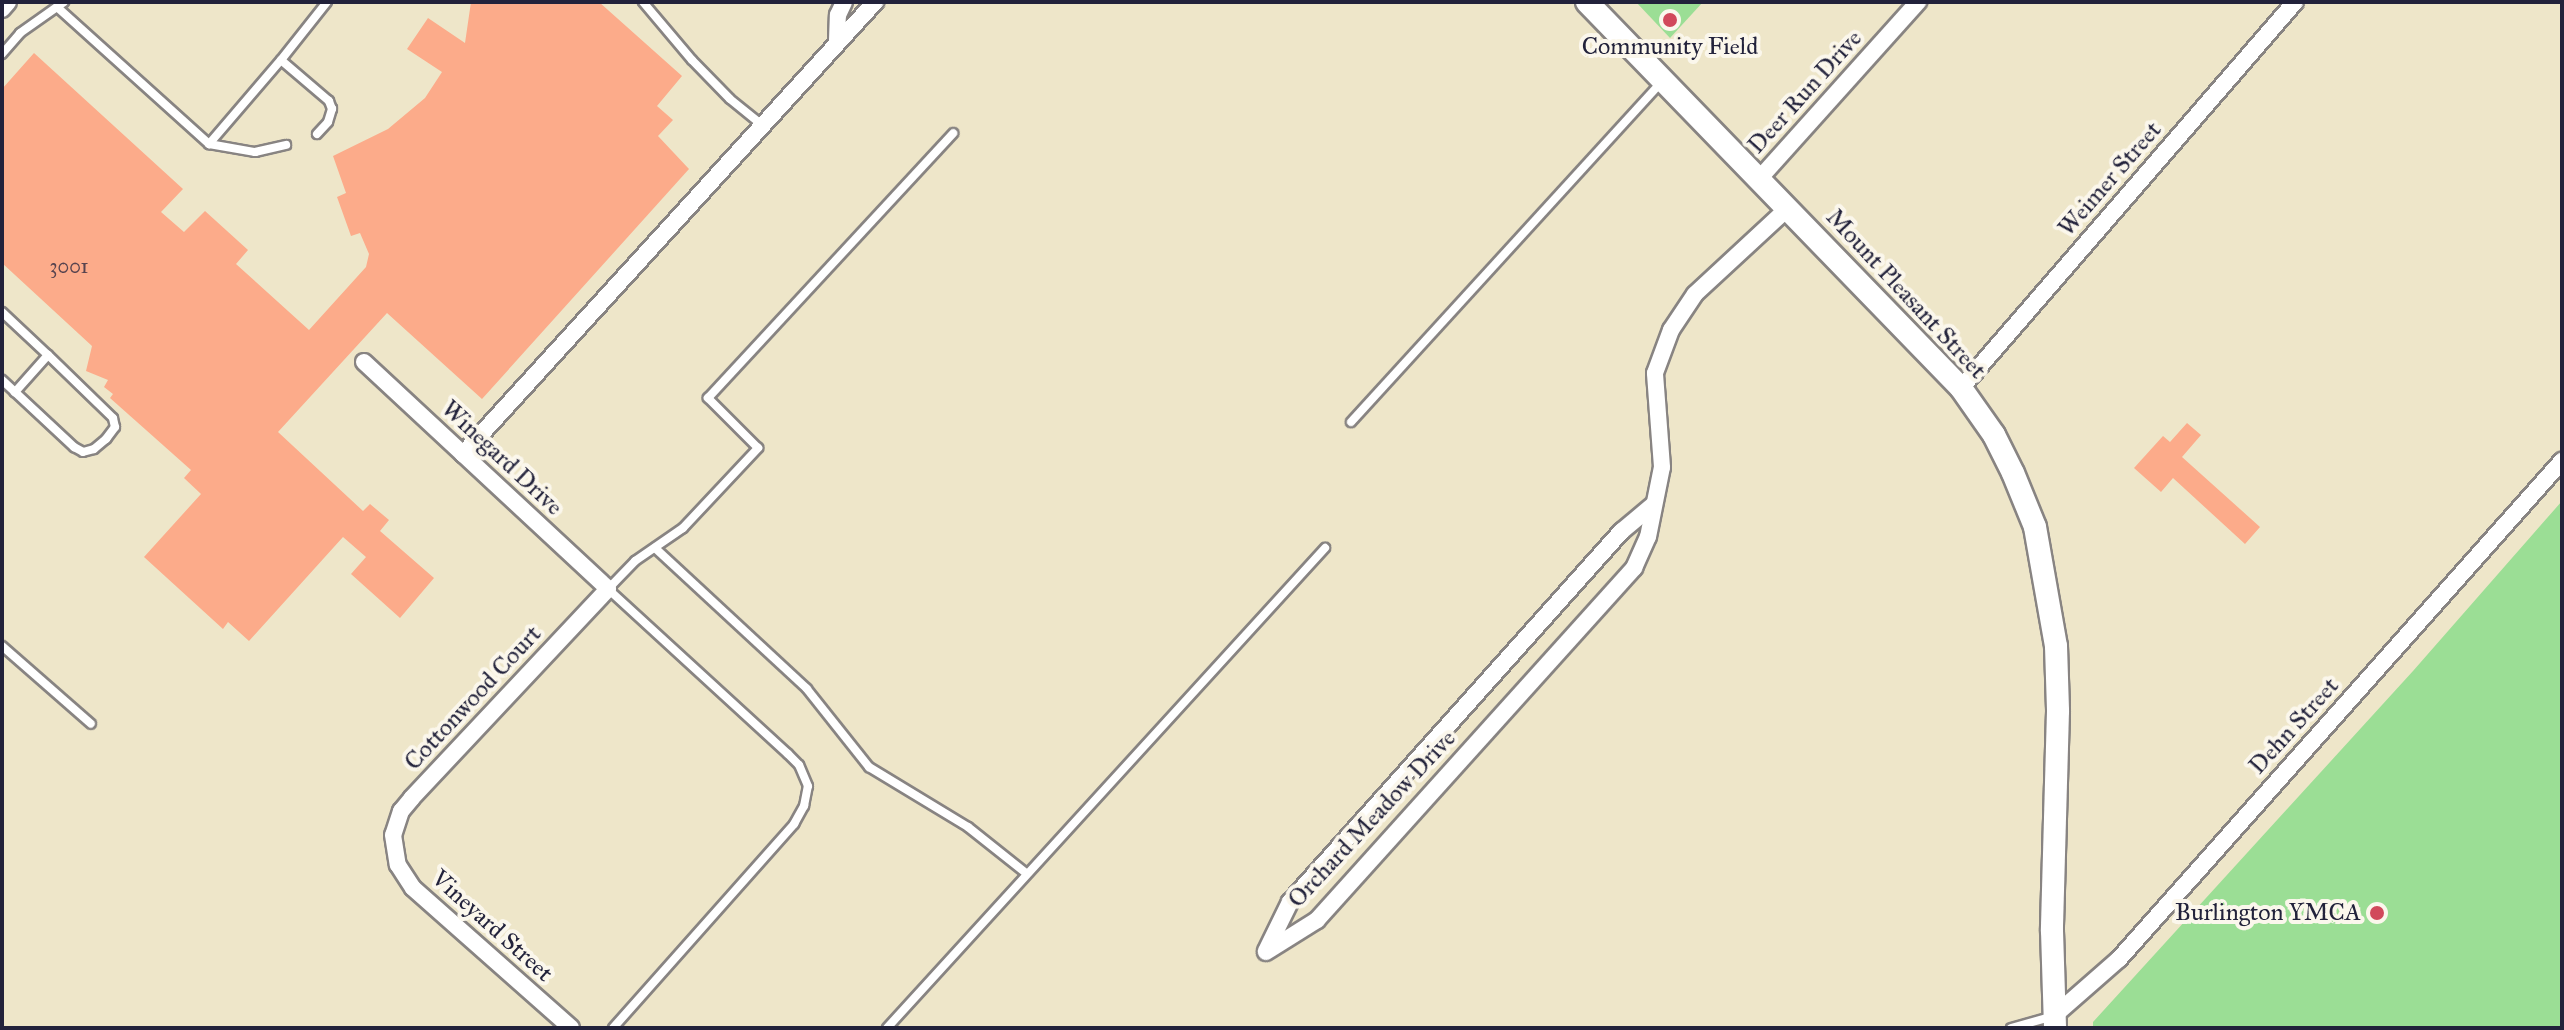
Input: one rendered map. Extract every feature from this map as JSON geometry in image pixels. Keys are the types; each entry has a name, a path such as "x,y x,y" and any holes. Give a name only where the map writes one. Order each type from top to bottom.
{"main road":[{"name":"Mount Pleasant Street","path":"1587,2 1789,207 1961,388 1994,435 2013,473 2035,527 2056,646 2058,711 2052,931 2055,1022"}],"street":[{"path":"2,9 8,2"},
{"path":"837,40 838,15 844,2"},
{"path":"463,454 837,40 875,2"},
{"name":"Deer Run Drive","path":"1760,178 1918,2"},
{"name":"Weimer Street","path":"1961,388 2295,2"},
{"name":"Orchard Meadow Drive","path":"1653,505 1622,531 1290,902 1266,952 1317,920 1634,568 1648,537 1662,467 1655,373 1671,330 1695,294 1789,207"},
{"name":"Winegard Drive","path":"364,362 608,589"},
{"name":"Dehn Street","path":"2055,1022 2119,959 2562,461"},
{"name":"Cottonwood Court","path":"393,851 396,824 412,798 608,589"},
{"name":"Vineyard Street","path":"393,851 413,888 571,1028"}],"lane":[{"path":"209,144 327,2"},
{"path":"643,2 692,60 730,99 761,124"},
{"path":"2,54 20,33 60,4 209,144 255,152 286,145"},
{"path":"281,60 329,101 332,109 328,122 317,134"},
{"path":"1351,422 1663,80"},
{"path":"613,1028 794,824 804,806 808,786 799,765 788,754 608,589 635,561 683,528 758,448 708,398 953,133"},
{"path":"2,312 113,418 115,427 94,449 83,452 2,380"},
{"path":"15,392 48,355"},
{"path":"655,548 807,689 869,767 968,827 1027,874"},
{"path":"887,1028 1325,548"},
{"path":"2,646 91,724"},
{"path":"2011,1028 2055,1022"}],"green space":[{"name":"Community Field","path":"1636,2 1703,2 1670,38"},
{"name":"Burlington YMCA","path":"2562,501 2562,1028 2093,1028 2093,1022 2413,671"}],"building":[{"path":"471,2 599,2 682,76 657,106 673,120 658,136 689,169 482,399 387,313 278,432 363,511 370,504 389,520 380,531 434,578 400,618 351,574 366,557 343,537 249,641 228,622 223,629 144,557 201,494 184,478 191,470 110,398 113,394 104,387 108,380 86,371 92,346 2,263 2,89 34,53 183,189 161,212 184,232 205,211 248,250 236,264 309,330 366,267 369,254 360,233 351,236 337,197 346,193 333,156 388,129 425,98 442,72 407,49 428,18 465,43"},
{"path":"2187,423 2201,435 2182,457 2260,527 2245,544 2173,478 2161,492 2134,468 2163,436 2170,442"}],"place":[{"name":"Community Field","path":"1670,20"},
{"name":"Burlington YMCA","path":"2377,913"}]}
